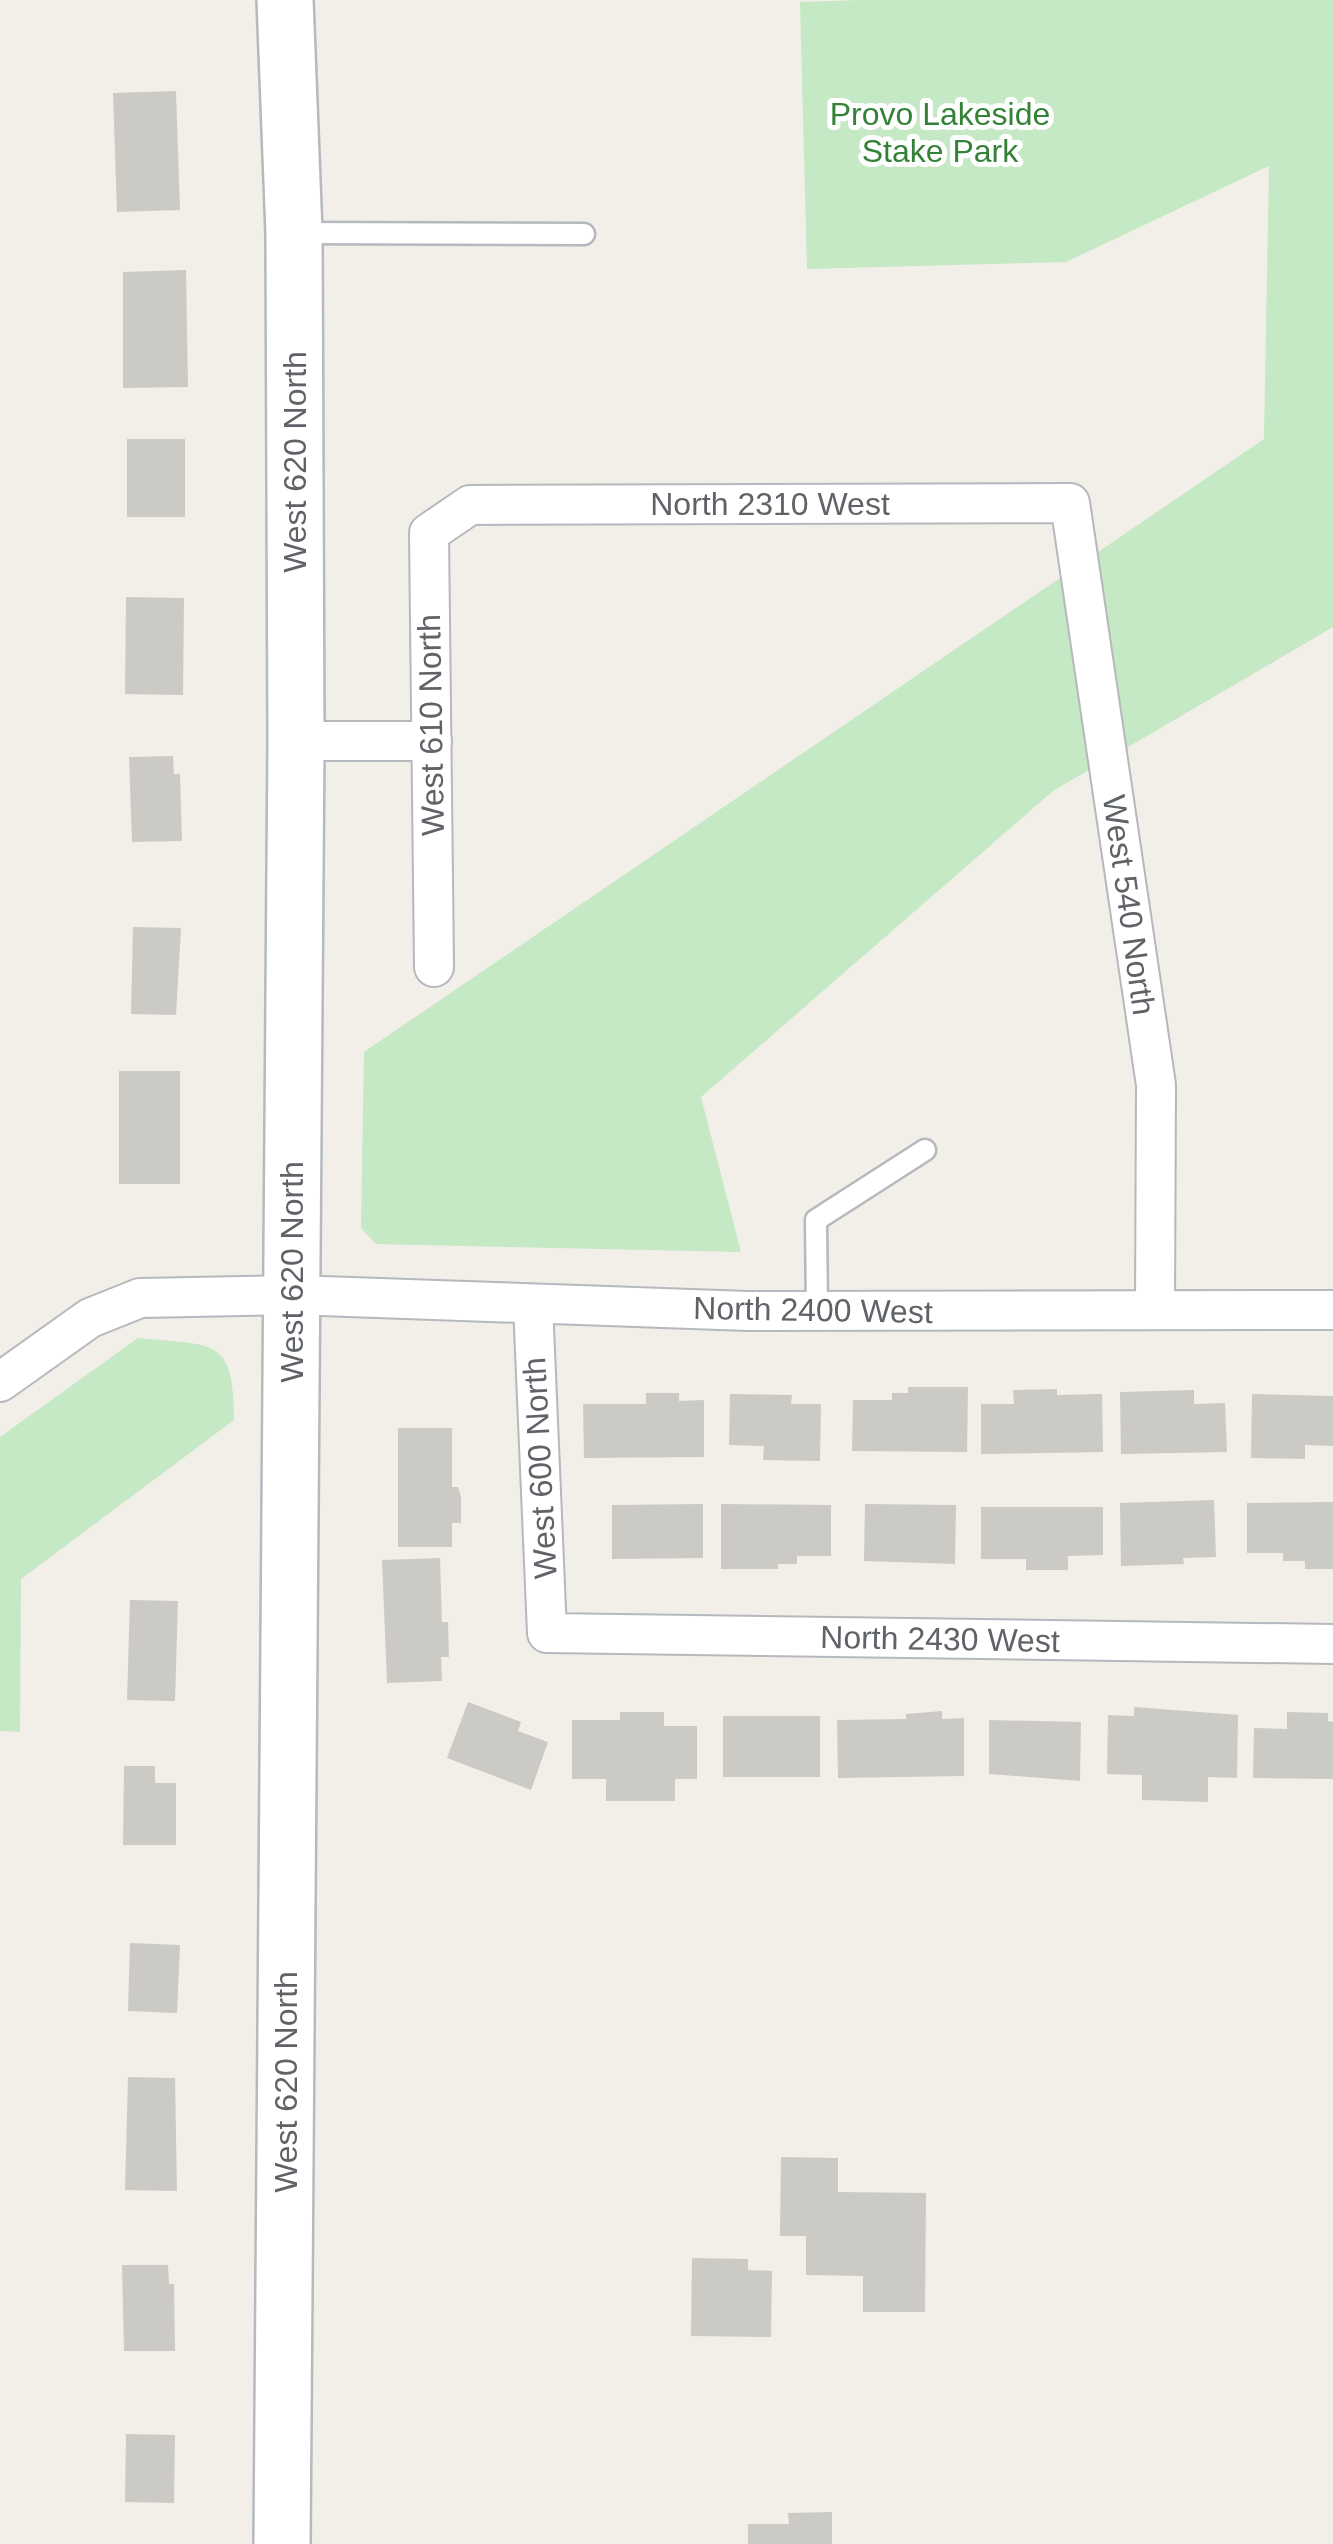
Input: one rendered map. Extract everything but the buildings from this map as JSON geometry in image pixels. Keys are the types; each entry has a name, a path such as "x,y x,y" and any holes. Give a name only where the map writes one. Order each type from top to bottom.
{"street":[{"name":"West 620 North","path":"282,2544 296,741 294,233 285,0"},
{"name":"North 2310 West","path":"470,506 1070,503"},
{"name":"West 540 North","path":"1070,503 1156,1085 1155,1310"},
{"name":"West 610 North","path":"434,966 429,533 470,506"},
{"path":"296,741 432,742"},
{"name":"North 2400 West","path":"0,1382 114,1305 140,1298 293,1296 817,1312 1333,1310"},
{"name":"West 600 North","path":"532,1304 548,1633"},
{"name":"North 2430 West","path":"548,1633 1333,1644"}],"lane":[{"path":"294,233 584,234"},
{"path":"817,1312 816,1220 925,1150"}],"green space":[{"name":"Provo Lakeside Stake Park","path":"1333,0 1333,627 1053,791 701,1097 741,1252 376,1244 361,1228 364,1052 1264,439 1269,166 1066,262 807,269 800,2"},
{"path":"138,1338 185,1342 214,1350 230,1372 234,1420 21,1579 20,1732 0,1731 0,1437"}]}
